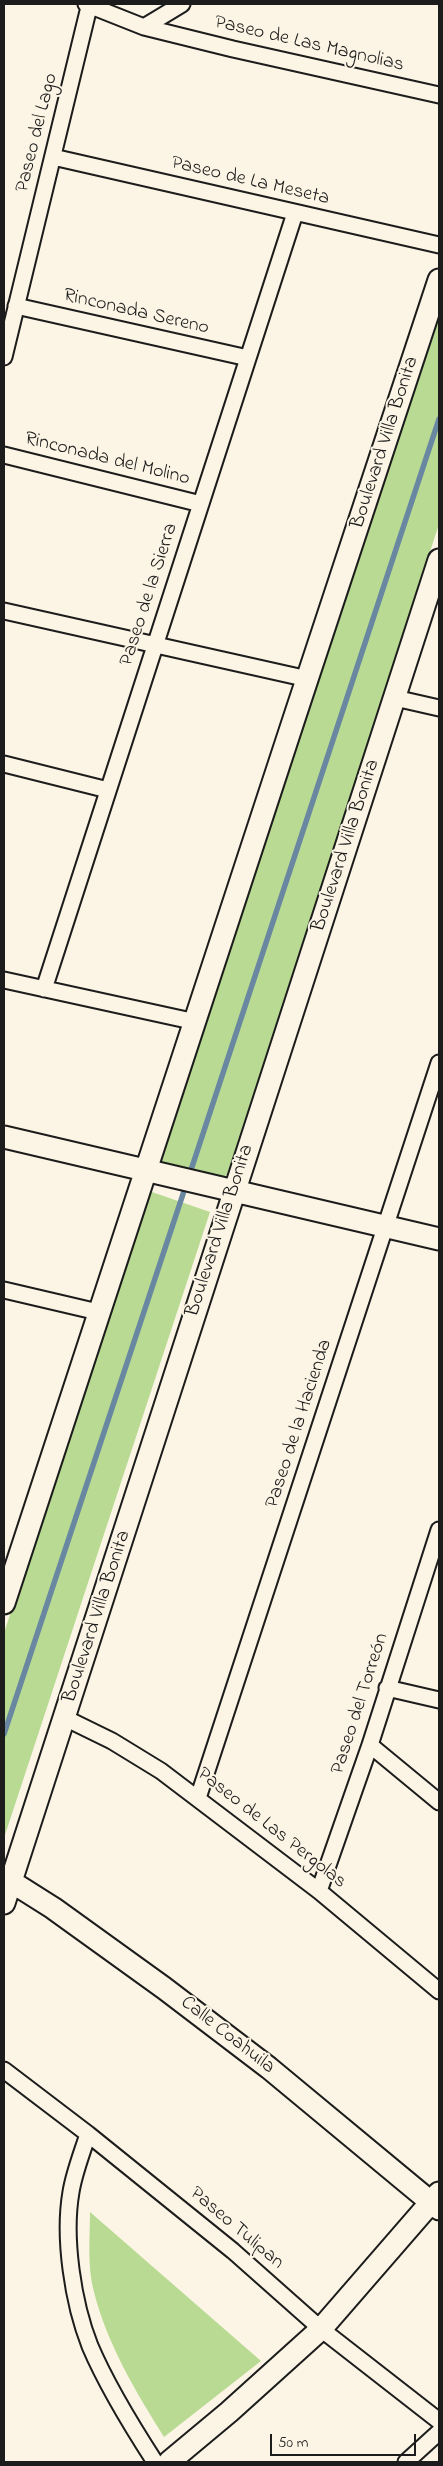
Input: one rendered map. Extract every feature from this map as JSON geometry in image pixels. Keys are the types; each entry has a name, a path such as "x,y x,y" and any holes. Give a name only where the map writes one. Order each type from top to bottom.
{"street":[{"path":"144,27 182,4"},
{"name":"Paseo de Las Magnolias","path":"88,5 144,27 439,95"},
{"name":"Paseo del Lago","path":"4,357 88,5"},
{"name":"Paseo de La Meseta","path":"53,157 439,245"},
{"name":"Paseo de la Sierra","path":"44,989 294,213"},
{"name":"Boulevard Villa Bonita","path":"4,1603 98,1312 149,1170 439,280"},
{"name":"Rinconada Sereno","path":"16,306 248,358"},
{"name":"Rinconada del Molino","path":"4,455 201,504"},
{"name":"Boulevard Villa Bonita","path":"4,1903 8,1879 65,1718 230,1190 395,698 439,560"},
{"path":"4,611 308,679"},
{"path":"395,698 439,708"},
{"path":"4,764 108,790"},
{"path":"4,980 196,1022"},
{"name":"Paseo de la Hacienda","path":"198,1798 386,1227 436,1086 439,1063"},
{"path":"4,1137 439,1239"},
{"path":"4,1290 98,1312"},
{"name":"Paseo del Torreón","path":"319,1891 370,1745 387,1688 438,1539"},
{"path":"387,1688 439,1700"},
{"name":"Paseo de Las Pergolas","path":"65,1718 112,1741 161,1771 198,1798 319,1891 439,1991"},
{"path":"370,1745 439,1802"},
{"name":"Calle Coahuila","path":"8,1879 103,1943 194,2011 269,2068 437,2202"},
{"name":"Paseo Tulipan","path":"4,2070 88,2134 233,2251 321,2329 439,2422"},
{"path":"88,2134 71,2192 69,2244 77,2300 90,2345 128,2419 155,2462"},
{"path":"169,2462 229,2412 321,2329 437,2202"},
{"path":"406,2462 439,2432"}],"green space":[{"path":"439,318 439,524 227,1175 217,1179 158,1161"},
{"path":"149,1191 210,1212 4,1838 4,1633"},
{"path":"90,2212 261,2361 164,2437 123,2367 106,2330 90,2272"}],"waterway":[{"path":"189,1176 439,419"},
{"path":"4,1734 186,1185"}]}
